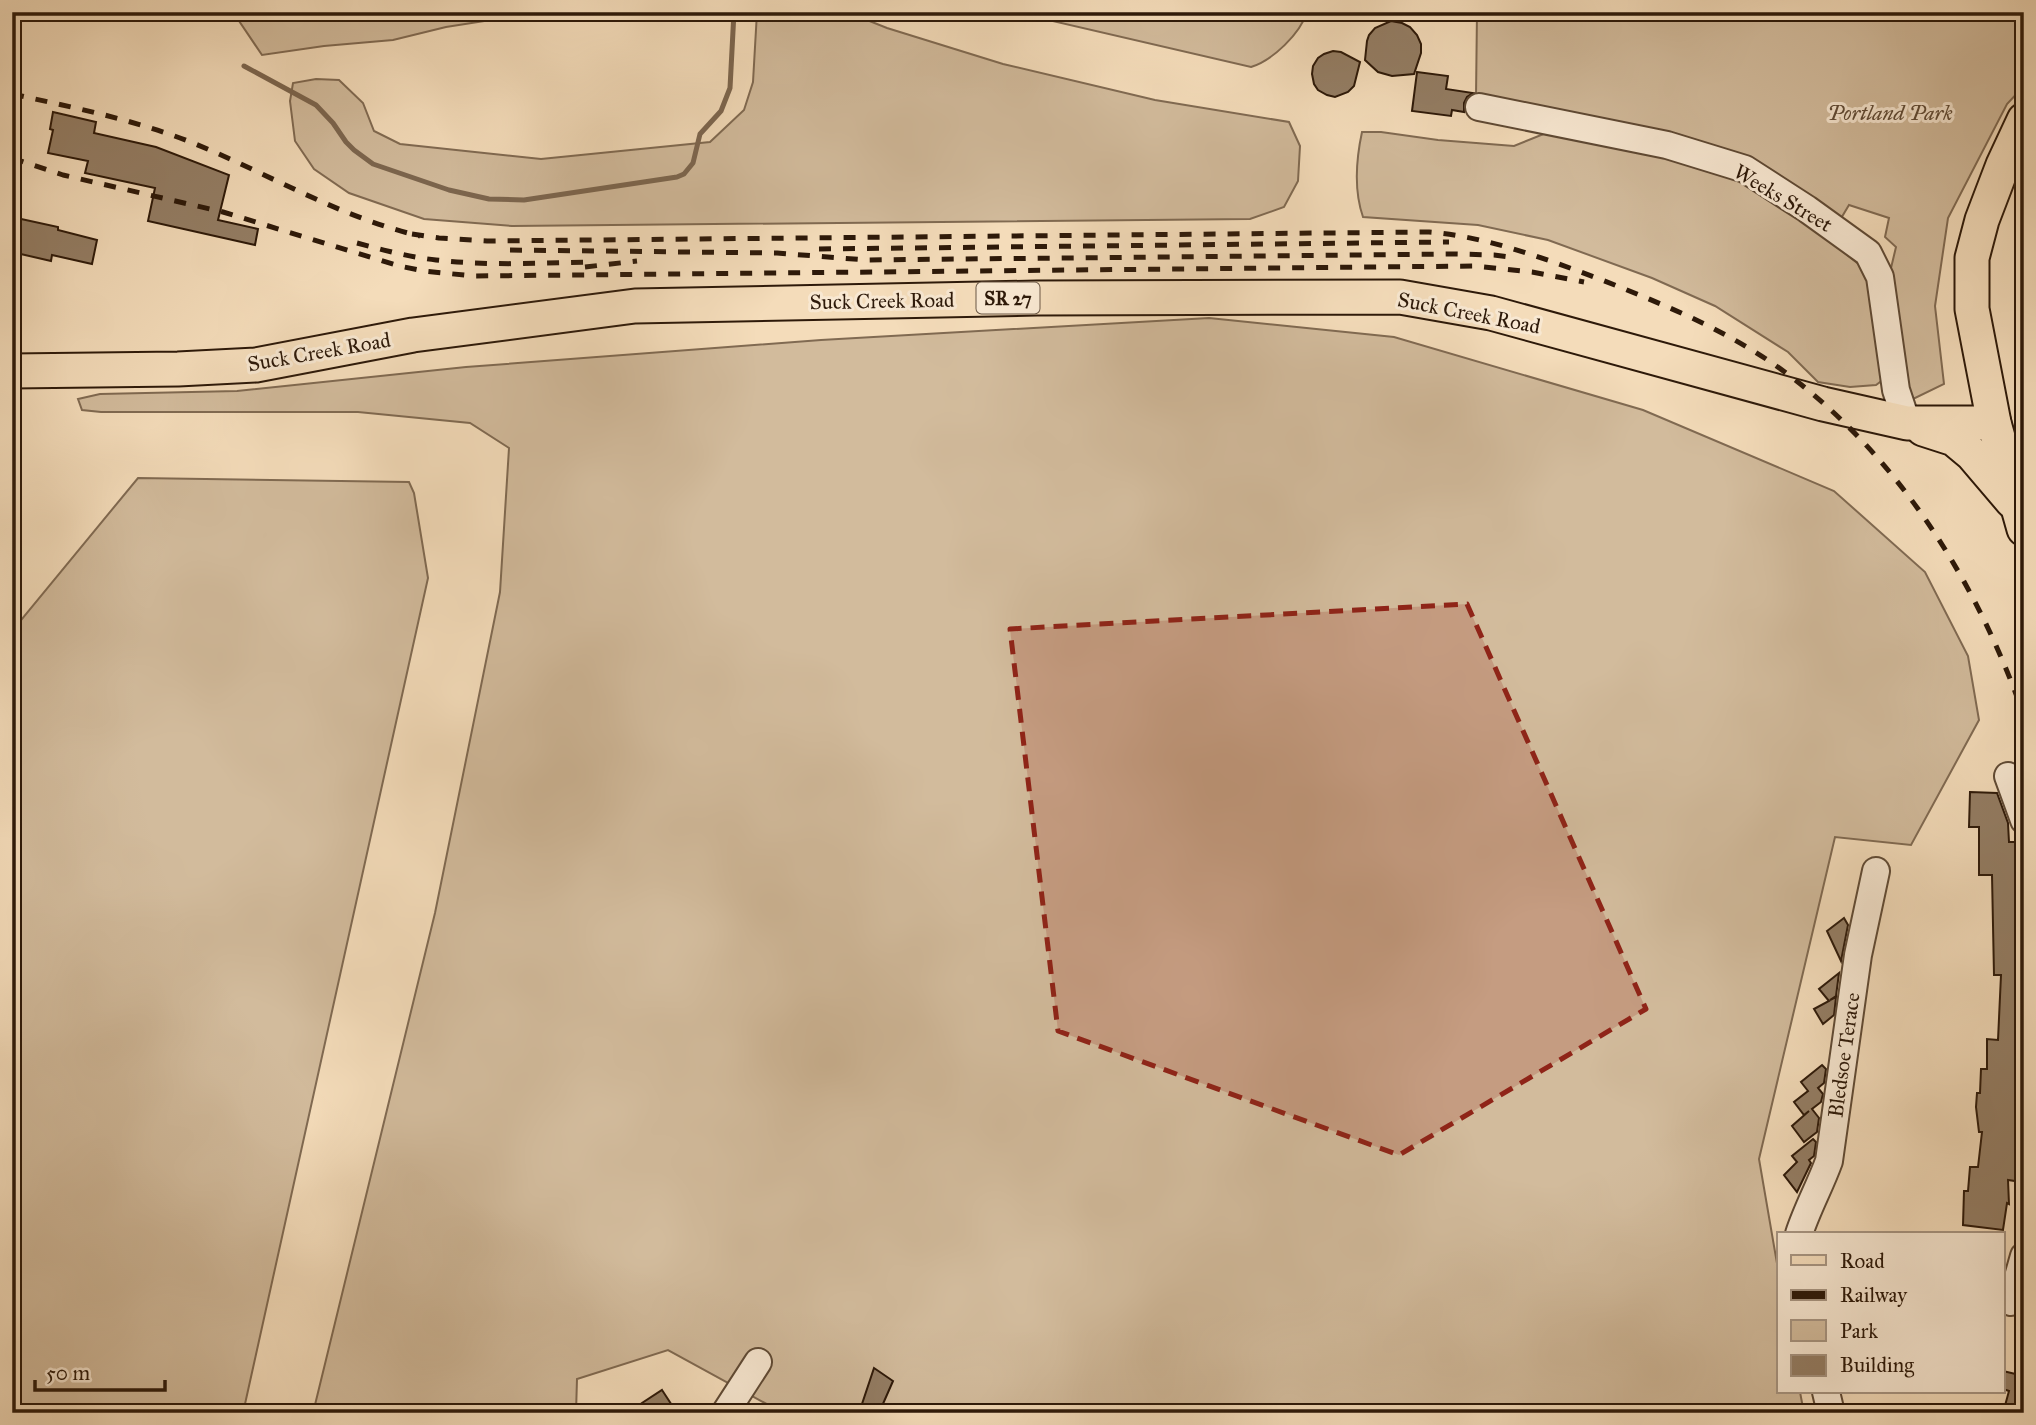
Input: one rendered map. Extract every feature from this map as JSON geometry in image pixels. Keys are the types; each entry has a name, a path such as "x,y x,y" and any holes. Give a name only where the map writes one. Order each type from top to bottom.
{"main road":[{"path":"2021,518 1994,423 1972,309 1972,258 1982,219 2024,120"},
{"name":"Suck Creek Road","path":"12,371 256,365 413,335 635,306 1037,298 1400,298 1490,313 1823,404 1907,423 1994,423"},
{"path":"1907,423 1954,439 1972,454 2021,518"}],"street":[{"name":"Weeks Street","path":"1479,107 1667,145 1745,169 1868,253 1880,277 1896,390 1907,423"},
{"path":"2008,776 2024,820"},
{"name":"Bledsoe Terace","path":"1800,1232 1829,1161 1858,955 1876,871"},
{"path":"2011,1302 2024,1256"},
{"path":"725,1413 758,1362"},
{"path":"1826,1394 1831,1413"}],"highlighted area":[{"path":"1467,604 1646,1009 1399,1155 1058,1031 1010,629"}],"green space":[{"path":"233,12 542,12 446,27 393,40 262,55"},
{"path":"757,12 847,12 887,28 1003,64 1155,100 1289,122 1300,146 1298,181 1284,207 1250,219 512,226 424,219 349,193 314,169 295,141 290,101 293,83 316,79 339,80 363,103 374,131 400,144 541,159 710,142 744,110 753,82"},
{"path":"1014,12 1307,12 1285,45 1268,59 1251,67"},
{"name":"Portland Park","path":"1477,12 2024,12 2022,88 2007,104 1948,218 1935,306 1944,384 1911,400 1897,323 1891,268 1896,247 1885,237 1889,218 1849,205 1840,220 1759,166 1476,97"},
{"path":"1362,132 1514,146 1546,133 1650,147 1747,183 1861,266 1872,286 1884,379 1876,385 1850,387 1818,382 1788,352 1715,306 1652,278 1548,240 1478,225 1363,217 1358,197 1357,175"},
{"path":"1209,318 1394,337 1643,410 1834,491 1925,572 1968,656 1979,720 1911,845 1835,837 1759,1159 1777,1263 1777,1394 1800,1394 1804,1413 783,1413 668,1350 577,1379 576,1413 313,1413 435,913 500,592 509,448 470,423 358,412 101,412 82,410 78,399 100,394 237,391 466,367 821,340"},
{"path":"138,478 409,482 414,493 428,578 243,1413 12,1413 12,631"}],"building":[{"path":"1391,21 1410,27 1421,44 1414,74 1392,76 1378,72 1365,60 1369,35 1375,28"},
{"path":"1333,51 1360,62 1354,86 1348,92 1335,97 1318,90 1312,74 1318,58"},
{"path":"1417,72 1448,76 1446,89 1473,93 1464,103 1464,112 1452,110 1451,116 1412,111"},
{"path":"53,112 96,122 94,133 156,147 229,175 218,220 258,229 255,245 148,221 155,188 85,173 88,161 48,153 53,130 50,129"},
{"path":"12,217 58,227 58,230 97,240 92,264 52,255 51,261 12,252"},
{"path":"1970,792 1997,793 2008,823 2009,842 2017,842 2016,866 2022,865 2024,1106 2019,1106 2022,1140 2020,1156 2015,1155 2015,1181 2008,1180 2009,1204 2007,1203 2003,1230 1963,1225 1964,1191 1968,1191 1970,1167 1978,1167 1982,1132 1979,1132 1976,1107 1977,1093 1980,1093 1981,1069 1987,1069 1987,1039 1998,1040 2001,975 1994,975 1992,875 1979,875 1979,827 1969,827"},
{"path":"1844,918 1848,925 1841,961 1827,931"},
{"path":"1839,973 1836,996 1830,1000 1836,997 1834,1015 1823,1024 1814,1009 1829,1001 1819,989"},
{"path":"1822,1065 1826,1069 1824,1083 1818,1088 1823,1094 1821,1102 1812,1109 1819,1118 1817,1132 1804,1142 1792,1126 1809,1111 1804,1115 1794,1102 1808,1091 1801,1082"},
{"path":"1813,1139 1816,1142 1814,1156 1809,1160 1811,1163 1797,1192 1784,1175 1797,1162 1792,1156"},
{"path":"874,1368 893,1381 879,1413 867,1413 860,1410"},
{"path":"2004,1371 2024,1376 2024,1413 2003,1413 2009,1391 2004,1389"},
{"path":"662,1390 677,1413 649,1413 642,1403"}],"waterway":[{"path":"244,66 316,105 346,142 373,164 449,190 489,199 524,200 684,174 693,163 700,134 721,111 730,88 734,12"}],"railway":[{"path":"12,94 101,114 167,133 360,218 420,236"},
{"path":"12,158 63,175 223,212 399,266 473,276 1474,266 1532,272 1584,282"},
{"path":"412,234 487,241 1429,232 1517,250 1627,290 1726,335 1772,363 1833,412 1870,449 1933,531 1984,621 2024,716"},
{"path":"819,249 1449,242"},
{"path":"357,243 416,257 456,262 593,262"},
{"path":"510,250 777,253 866,260 1456,254 1517,258"},
{"path":"585,267 637,261"}]}
